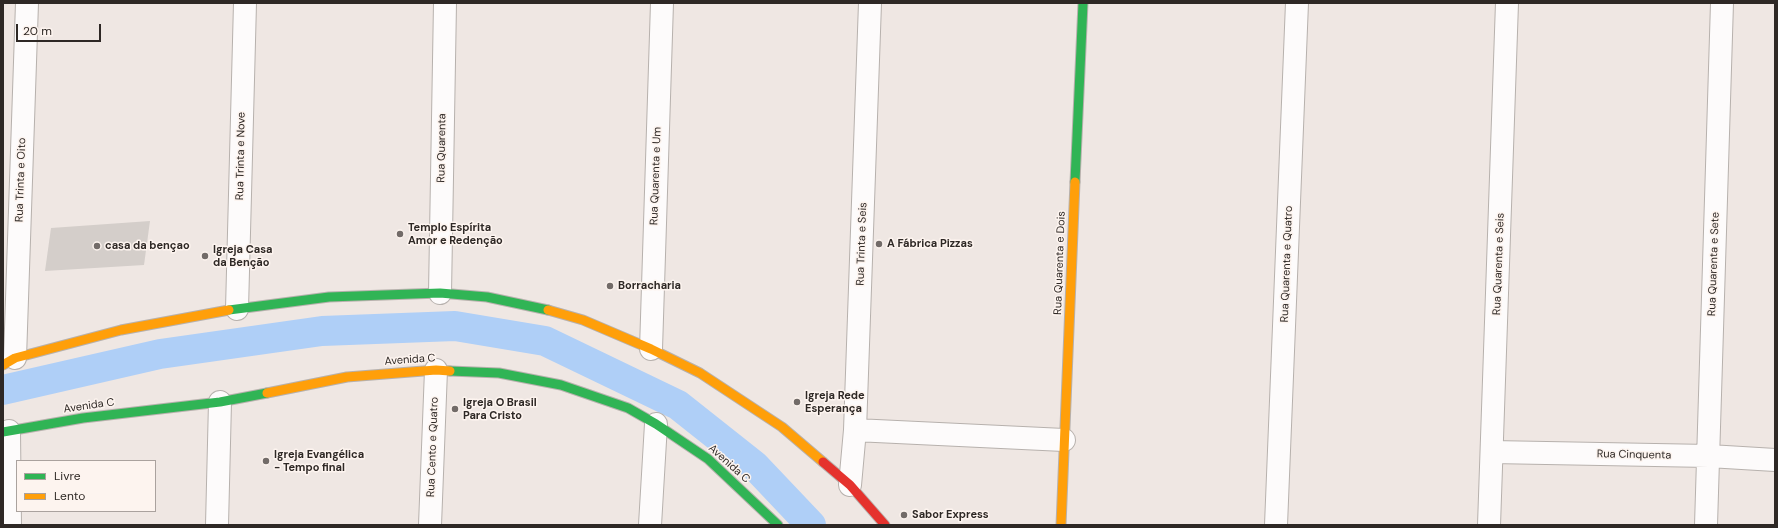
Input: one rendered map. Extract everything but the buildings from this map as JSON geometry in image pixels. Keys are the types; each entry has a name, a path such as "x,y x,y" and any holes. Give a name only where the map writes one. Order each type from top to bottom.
{"main road":[{"name":"Rua Quarenta e Dois","path":"1062,525 1064,440 1083,3"},
{"path":"9,361 120,330 237,309 329,297 440,293 487,297 534,306 583,320 651,349 700,373 782,427 850,485 885,525"},
{"name":"Avenida C","path":"6,432 83,418 220,402 347,377 436,370 499,373 561,385 628,408 656,424 708,459 778,525"}],"street":[{"name":"Rua Trinta e Oito","path":"9,361 27,3"},
{"name":"Rua Trinta e Nove","path":"237,309 245,3"},
{"name":"Rua Quarenta","path":"440,293 445,3"},
{"name":"Rua Quarenta e Um","path":"651,349 662,3"},
{"name":"Rua Trinta e Seis","path":"850,485 855,430 870,3"},
{"name":"Rua Quarenta e Quatro","path":"1276,525 1297,3"},
{"name":"Rua Quarenta e Seis","path":"1489,525 1507,3"},
{"name":"Rua Quarenta e Sete","path":"1706,525 1722,3"},
{"name":"Rua Cento e Quatro","path":"430,525 436,370"},
{"path":"217,525 220,402"},
{"path":"650,525 656,424"},
{"path":"855,430 1064,440"},
{"path":"6,432 10,525"},
{"name":"Rua Cinquenta","path":"1492,452 1709,456 1775,460"}],"waterway":[{"path":"3,390 160,354 322,331 455,326 545,341 678,405 755,466 811,525"}],"traffic: fast":[{"path":"1075,182 1083,3"},
{"path":"229,310 329,297 440,293 487,297 548,310"},
{"path":"450,371 499,373 561,385 628,408 656,424 708,459 778,525"},
{"path":"3,432 83,418 220,402 267,393"}],"traffic: slow":[{"path":"1061,525 1075,182"},
{"path":"3,365 15,358 121,330 229,310"},
{"path":"548,310 583,320 651,349 700,373 782,427 823,462"},
{"path":"267,393 347,377 436,370 450,371"}],"traffic: jam":[{"path":"823,462 850,485 885,525"}],"place":[{"name":"Templo Espírita Amor e Redenção","path":"400,234"},
{"name":"A Fábrica Pizzas","path":"879,244"},
{"name":"casa da bençao","path":"97,246"},
{"name":"Igreja Casa da Benção","path":"205,256"},
{"name":"Borracharia","path":"610,286"},
{"name":"Igreja Rede Esperança","path":"797,402"},
{"name":"Igreja O Brasil Para Cristo","path":"455,409"},
{"name":"Igreja Evangélica - Tempo final","path":"266,461"},
{"name":"Sabor Express","path":"904,515"}]}
